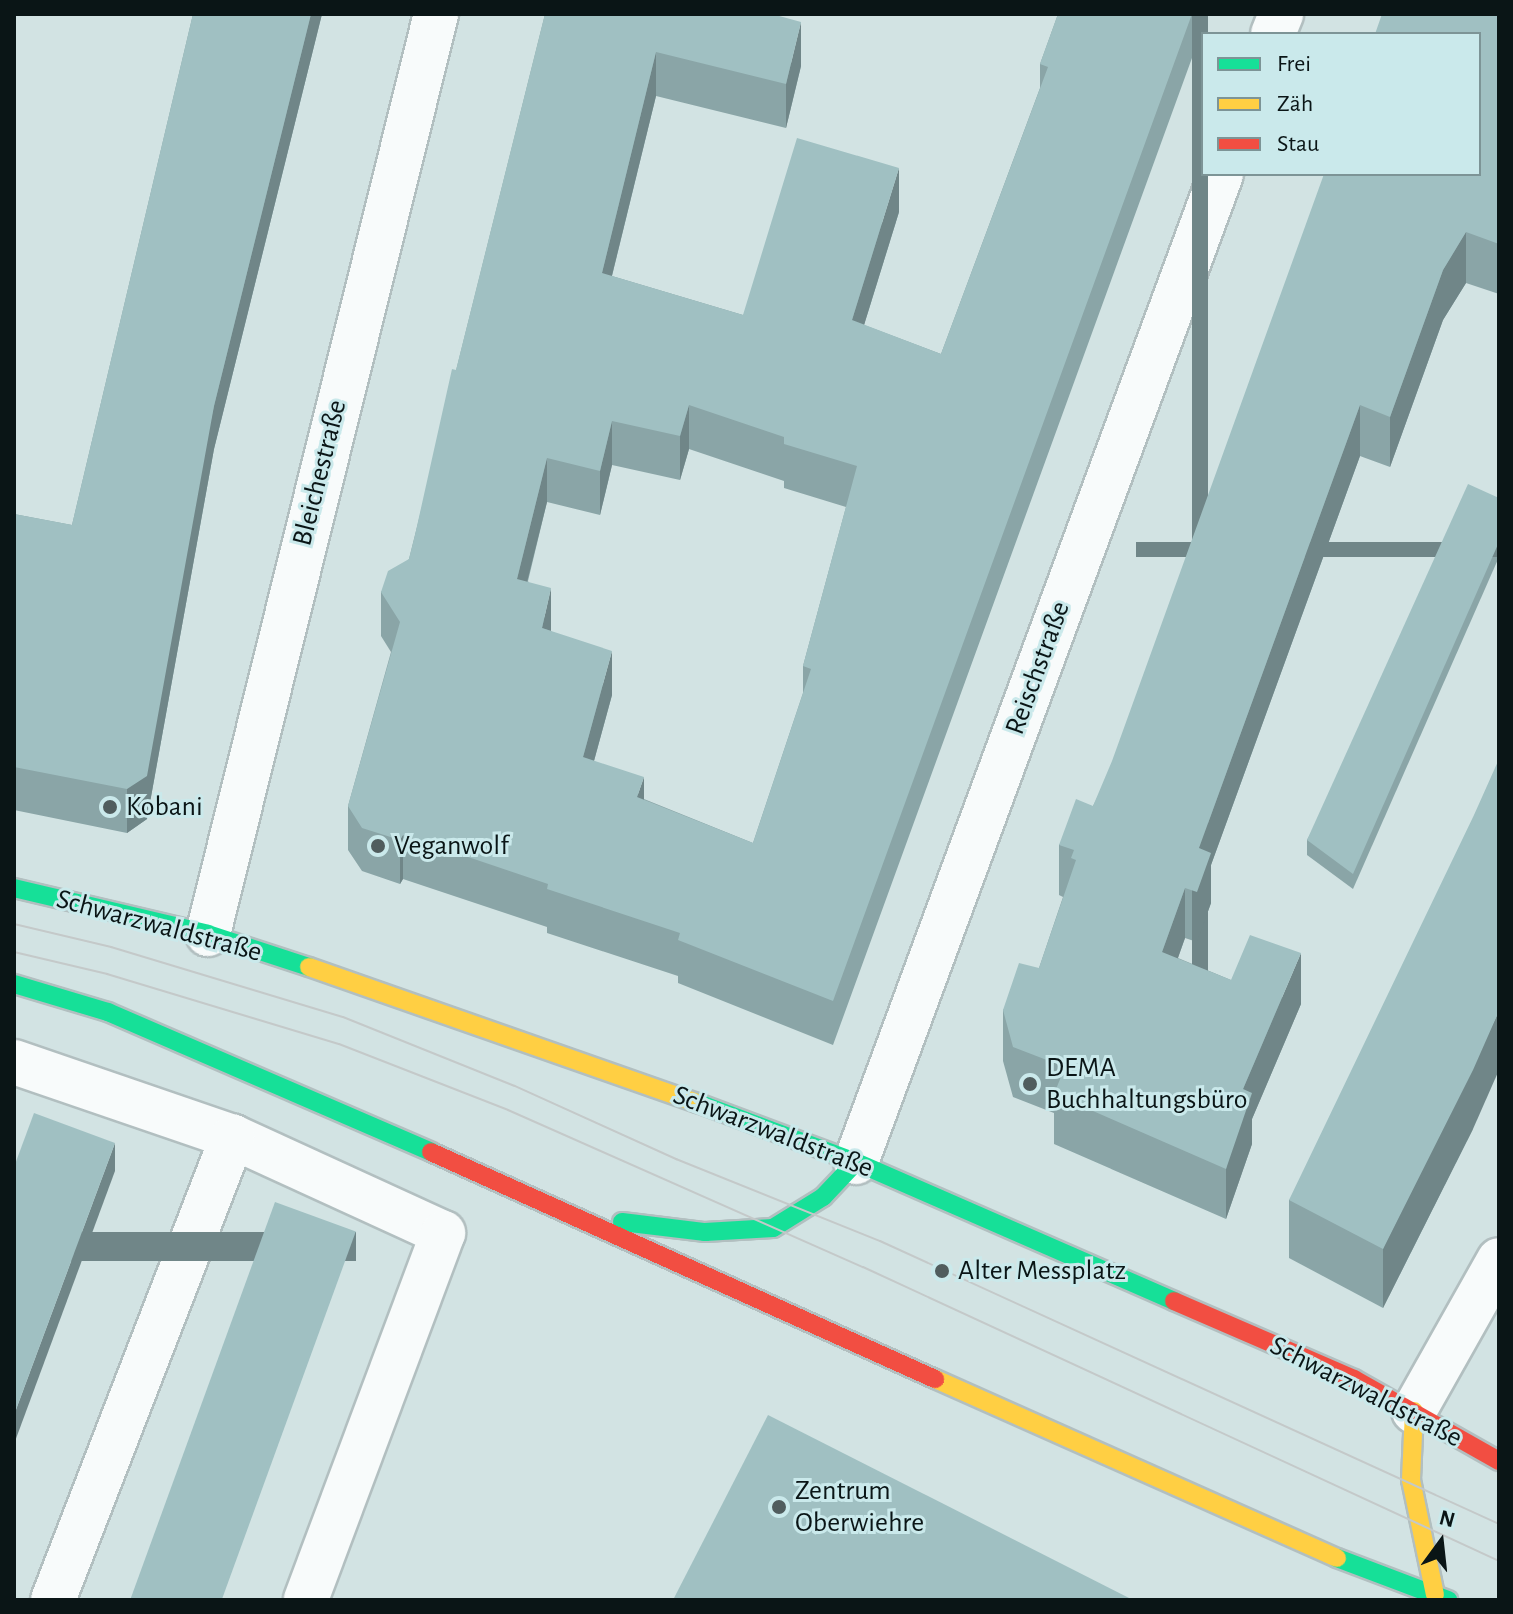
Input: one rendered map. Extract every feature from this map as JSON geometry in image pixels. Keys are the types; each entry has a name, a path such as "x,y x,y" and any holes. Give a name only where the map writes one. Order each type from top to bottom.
{"main road":[{"name":"Schwarzwaldstraße","path":"14,888 208,934 532,1041 856,1162 1354,1379 1499,1461"},
{"path":"14,984 122,1018 565,1212 1300,1544 1441,1598"},
{"path":"565,1212 705,1232 773,1228 823,1197 856,1162"},
{"path":"1414,1411 1411,1480 1441,1598"}],"street":[{"name":"Bleichestraße","path":"208,934 436,14"},
{"name":"Reischstraße","path":"856,1162 1220,176"},
{"path":"14,1062 233,1137 443,1233 306,1600"},
{"path":"53,1600 233,1137"},
{"path":"1414,1411 1499,1260"}],"building":[{"path":"193,14 311,14 214,406 147,776 127,789 14,767 14,514 72,525"},
{"path":"545,14 772,14 801,22 786,84 656,52 602,273 743,315 797,138 899,168 852,320 941,354 1048,67 1040,64 1058,14 1192,14 833,1001 678,940 680,933 547,889 548,884 403,835 400,840 362,828 348,806 400,622 381,592 388,571 409,559 452,369 456,370","holes":["689,405 784,437 784,444 857,466 803,666 811,669 753,843 637,797 644,777 583,757 612,651 542,628 551,588 517,579 547,458 600,471 612,421 680,436"]},
{"path":"1382,14 1499,14 1499,244 1466,232 1443,270 1390,417 1360,405 1199,848 1211,853 1197,892 1185,888 1162,952 1231,980 1250,935 1301,953 1243,1089 1252,1093 1226,1169 1054,1094 1065,1067 1013,1047 1003,1010 1019,963 1039,968 1076,860 1071,858 1074,850 1059,845 1076,799 1093,806 1112,761 1323,176 1481,176 1481,32 1376,32"},
{"path":"1468,484 1499,498 1499,542 1353,874 1307,840"},
{"path":"1499,759 1499,1011 1473,1070 1383,1249 1289,1200"},
{"path":"34,1113 115,1143 14,1415 14,1167"},
{"path":"275,1202 356,1231 222,1600 130,1600"},
{"path":"768,1415 1133,1600 673,1600"}],"tram line":[{"path":"14,924 111,947 343,1017 515,1086 676,1159 880,1241 1499,1524"},
{"path":"14,952 107,974 339,1044 508,1110 863,1267 1499,1561"}],"traffic: fast":[{"path":"14,888 208,934 309,967"},
{"path":"14,984 108,1012 431,1152"},
{"path":"698,1103 856,1162 1174,1301"},
{"path":"622,1222 705,1232 773,1228 823,1197 856,1162"},
{"path":"1337,1558 1448,1600"}],"traffic: slow":[{"path":"309,967 698,1103"},
{"path":"935,1379 1337,1558"},
{"path":"1414,1411 1411,1480 1435,1595"}],"traffic: jam":[{"path":"431,1152 935,1379"},
{"path":"1174,1301 1354,1379 1499,1461"}],"place":[{"name":"Kobani","path":"110,807"},
{"name":"Veganwolf","path":"378,846"},
{"name":"DEMA Buchhaltungsbüro","path":"1030,1084"},
{"name":"Alter Messplatz","path":"942,1271"},
{"name":"Zentrum Oberwiehre","path":"779,1507"}]}
